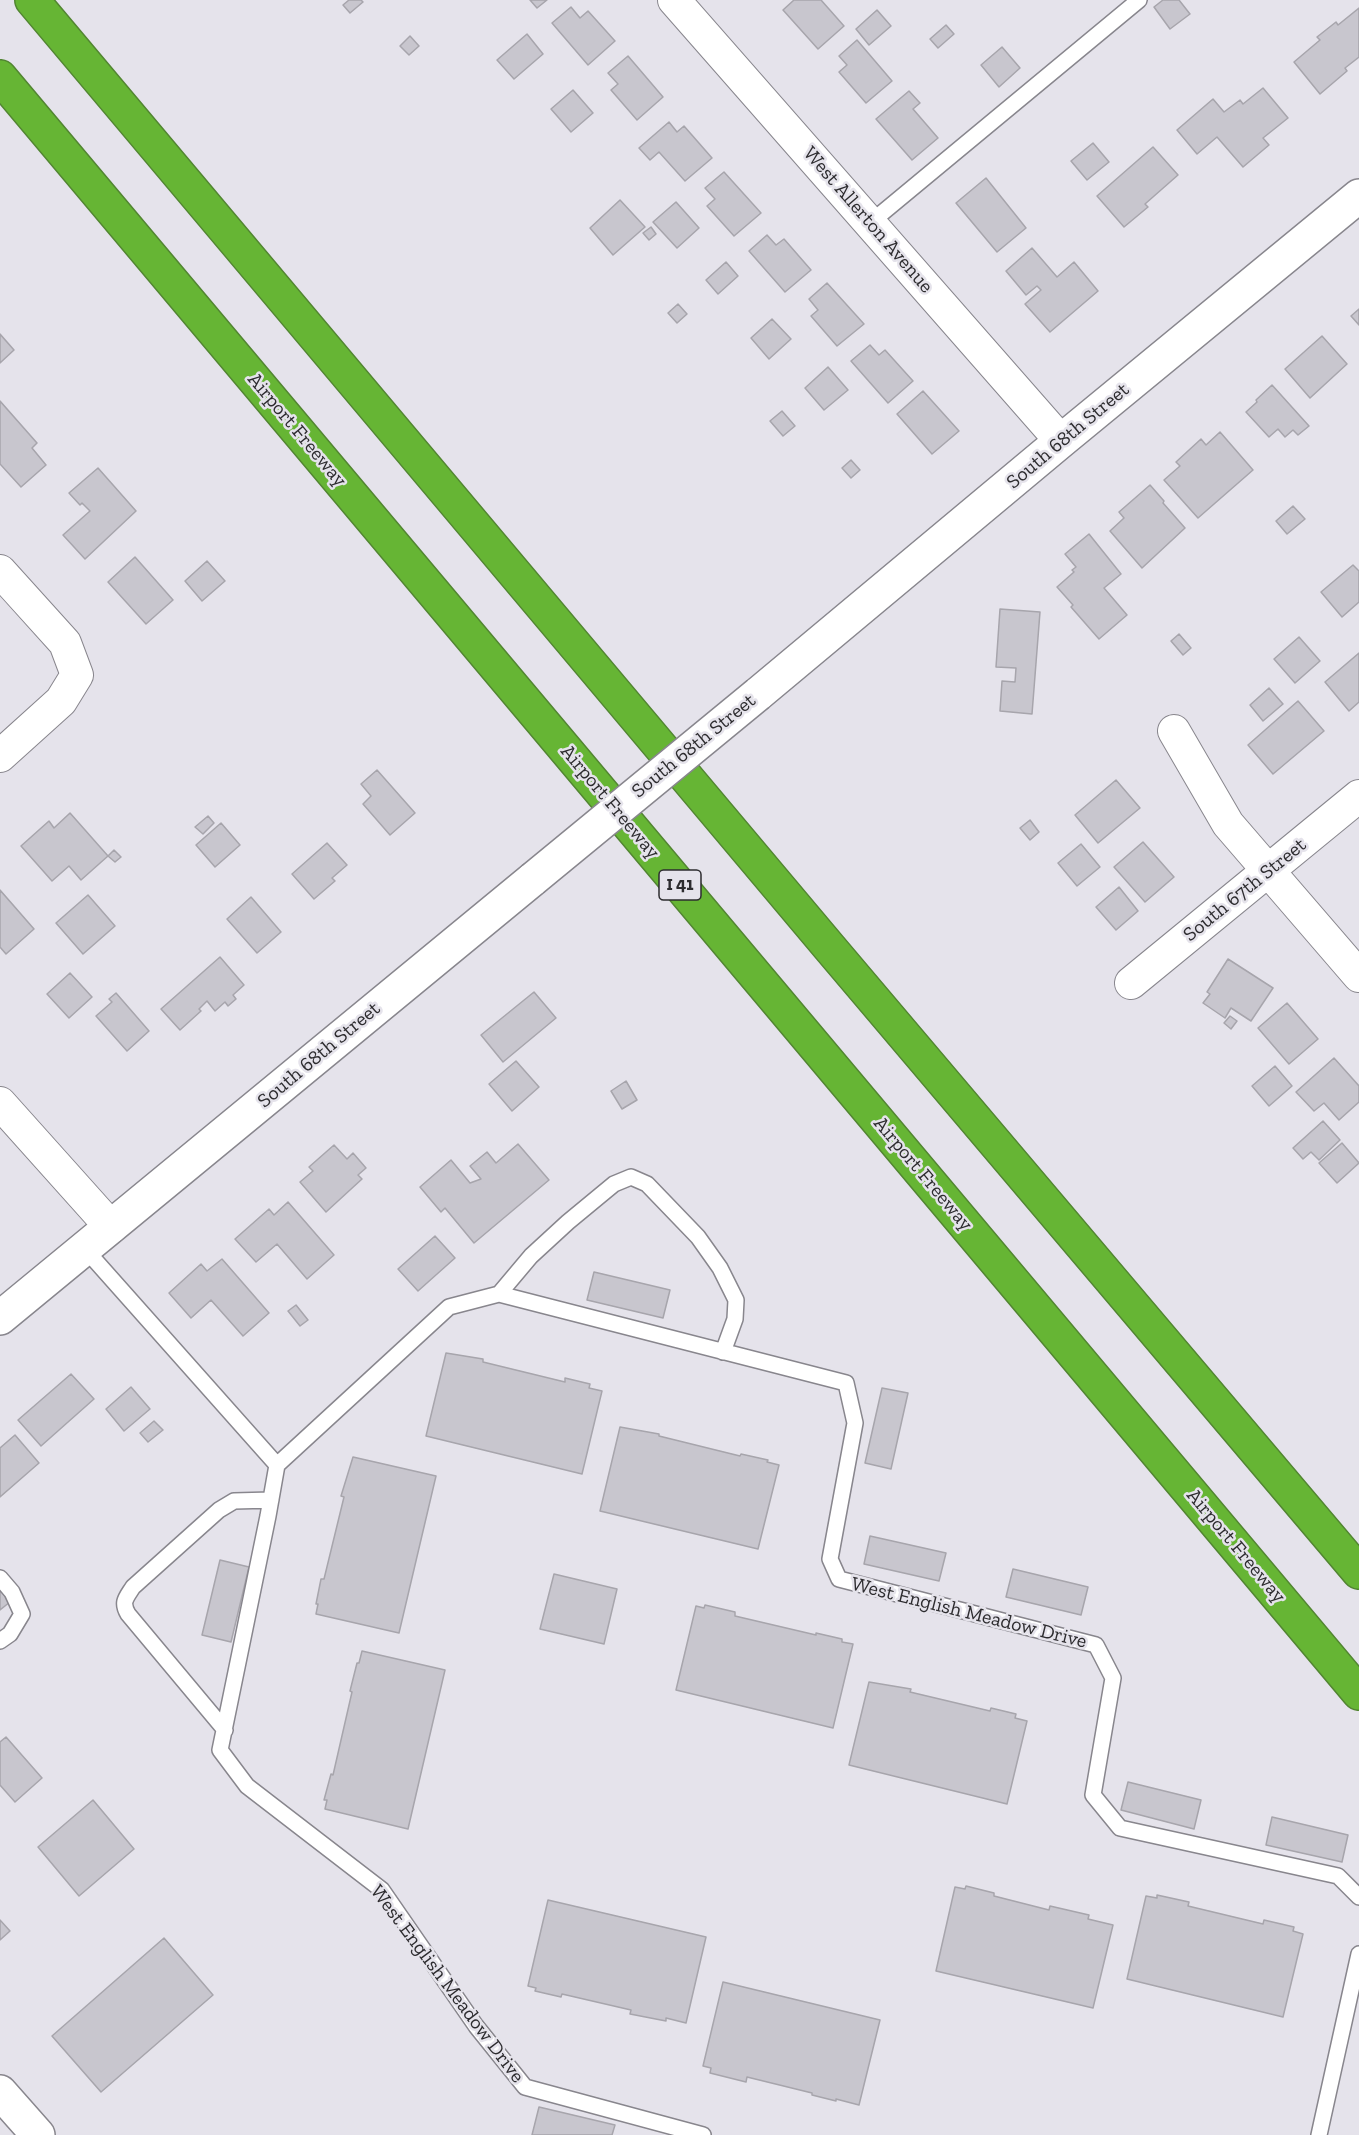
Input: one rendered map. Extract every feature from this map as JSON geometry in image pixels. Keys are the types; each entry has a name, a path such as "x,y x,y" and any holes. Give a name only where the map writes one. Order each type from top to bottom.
{"highway":[{"path":"32,0 1359,1572"},
{"name":"Airport Freeway","path":"0,77 1359,1693"}],"street":[{"name":"West Allerton Avenue","path":"674,0 1061,441"},
{"name":"South 68th Street","path":"0,1318 1359,196"},
{"path":"0,571 65,644 77,675 61,701 0,756"},
{"path":"1174,730 1228,824 1359,976"},
{"name":"South 67th Street","path":"1131,983 1359,796"},
{"path":"0,1103 111,1227"},
{"path":"0,2092 38,2135"}],"lane":[{"path":"870,223 1138,0"},
{"path":"499,1294 531,1256 568,1222 614,1184 632,1177 647,1184 698,1237 720,1268 736,1300 735,1319 723,1352"},
{"path":"85,1249 277,1465"},
{"name":"West English Meadow Drive","path":"703,2135 525,2087 476,2026 382,1890 247,1786 220,1750 277,1465 449,1307 499,1294 846,1383 855,1423 830,1559 839,1579 1096,1645 1113,1678 1093,1795 1120,1828 1338,1876 1359,1898"},
{"path":"225,1730 128,1614 124,1601 133,1587 219,1510 234,1501 271,1500"},
{"path":"0,1578 12,1592 22,1614 10,1634 0,1641"},
{"path":"1319,2135 1359,1954"}],"building":[{"path":"349,0 363,2 350,13 343,5"},
{"path":"530,0 547,0 537,8"},
{"path":"794,0 821,0 844,26 818,49 783,10"},
{"path":"1163,0 1179,0 1190,14 1170,29 1154,7"},
{"path":"571,7 580,18 588,11 615,41 588,65 552,23"},
{"path":"1359,8 1359,57 1345,68 1347,71 1320,94 1294,62 1320,40 1317,37 1336,22 1338,25"},
{"path":"877,10 891,26 869,45 856,29"},
{"path":"946,25 954,34 938,48 930,39"},
{"path":"527,34 543,54 514,79 497,60"},
{"path":"410,36 419,46 409,55 400,46"},
{"path":"857,40 892,81 866,103 839,72 847,65 839,56"},
{"path":"1002,47 1020,68 999,87 981,65"},
{"path":"628,56 663,97 637,120 611,90 618,84 608,73"},
{"path":"1263,88 1288,118 1263,138 1269,145 1243,167 1217,137 1197,154 1177,130 1213,99 1224,112 1240,100 1243,104"},
{"path":"573,90 593,113 571,132 551,109"},
{"path":"909,91 920,103 913,109 938,138 912,160 876,119"},
{"path":"669,122 677,132 684,126 712,158 685,181 659,152 650,160 639,148"},
{"path":"1093,143 1109,162 1087,180 1071,161"},
{"path":"1153,147 1178,175 1145,204 1148,207 1124,227 1097,196"},
{"path":"724,172 761,213 734,236 707,206 715,199 705,188"},
{"path":"986,178 1026,228 997,252 956,203"},
{"path":"620,200 645,227 613,255 590,228"},
{"path":"676,202 699,228 677,248 653,222"},
{"path":"651,227 656,234 649,240 643,233"},
{"path":"767,235 776,245 784,239 811,270 785,292 749,251"},
{"path":"1032,248 1057,277 1074,262 1098,291 1050,332 1025,304 1041,290 1037,286 1026,295 1006,271"},
{"path":"726,262 738,276 718,294 706,280"},
{"path":"827,283 864,324 837,346 811,316 818,310 809,299"},
{"path":"678,304 687,314 677,323 668,313"},
{"path":"1359,309 1359,325 1351,316"},
{"path":"772,319 791,339 769,359 751,338"},
{"path":"0,334 14,350 0,363"},
{"path":"1322,336 1347,364 1310,398 1285,369"},
{"path":"870,345 879,355 885,350 913,381 888,403 851,361"},
{"path":"828,367 848,390 824,410 805,388"},
{"path":"1272,385 1309,426 1298,435 1293,430 1285,437 1278,429 1269,437 1246,412"},
{"path":"923,391 959,431 932,454 897,414"},
{"path":"0,401 37,443 32,448 46,465 21,487 0,464"},
{"path":"782,411 795,426 783,436 770,421"},
{"path":"1220,432 1253,470 1198,518 1164,480 1180,466 1176,462 1201,439 1206,445"},
{"path":"851,460 860,470 851,478 842,468"},
{"path":"98,468 136,511 85,559 63,535 90,511 82,503 80,505 69,493"},
{"path":"1150,485 1185,528 1142,568 1110,531 1124,518 1119,512"},
{"path":"1293,506 1305,519 1287,534 1276,521"},
{"path":"1089,534 1121,574 1104,588 1127,615 1099,639 1057,587 1074,572 1072,570 1076,567 1065,554"},
{"path":"135,557 173,600 146,624 108,582"},
{"path":"207,561 225,581 202,601 185,581"},
{"path":"1353,565 1359,571 1359,602 1342,617 1321,592"},
{"path":"1000,609 1040,612 1032,714 1000,711 1002,681 1015,682 1016,668 996,667"},
{"path":"1179,634 1191,648 1183,655 1171,641"},
{"path":"1299,637 1320,661 1295,683 1274,659"},
{"path":"1359,653 1359,702 1349,711 1325,682"},
{"path":"1269,688 1283,704 1263,721 1250,705"},
{"path":"1298,701 1324,731 1273,774 1248,745"},
{"path":"377,770 415,813 390,835 363,804 371,796 361,784"},
{"path":"1116,780 1140,808 1098,843 1075,815"},
{"path":"70,813 108,856 81,880 69,866 52,881 21,846 49,821 54,828"},
{"path":"208,816 214,823 203,834 195,827"},
{"path":"1030,820 1039,832 1030,840 1020,828"},
{"path":"221,823 240,845 215,867 196,845"},
{"path":"1143,842 1174,877 1145,902 1114,867"},
{"path":"327,843 347,865 332,878 335,881 314,899 292,874"},
{"path":"1081,844 1100,867 1077,886 1058,863"},
{"path":"114,850 121,857 115,862 108,856"},
{"path":"1119,887 1138,911 1116,930 1096,907"},
{"path":"0,890 34,929 6,954 0,947"},
{"path":"88,895 115,926 83,954 56,923"},
{"path":"251,897 281,932 257,953 227,919"},
{"path":"220,957 244,985 233,995 236,999 228,1006 225,1002 215,1011 207,1001 199,1009 201,1011 180,1030 161,1009"},
{"path":"1228,959 1273,988 1251,1021 1231,1008 1225,1018 1203,1003 1210,994 1207,992"},
{"path":"70,973 92,997 69,1018 47,994"},
{"path":"534,992 556,1018 503,1062 481,1035"},
{"path":"116,993 149,1031 127,1051 96,1016 112,1002 109,999"},
{"path":"1287,1003 1318,1039 1289,1064 1258,1028"},
{"path":"1230,1016 1237,1021 1231,1029 1224,1023"},
{"path":"1334,1058 1359,1086 1359,1102 1339,1120 1324,1103 1314,1111 1296,1092"},
{"path":"516,1061 539,1087 512,1111 489,1084"},
{"path":"1275,1066 1292,1086 1269,1106 1252,1086"},
{"path":"626,1081 637,1100 622,1109 611,1091"},
{"path":"1323,1121 1340,1140 1319,1160 1311,1152 1303,1159 1293,1148"},
{"path":"1342,1143 1359,1163 1337,1183 1319,1163"},
{"path":"518,1144 549,1180 474,1243 445,1208 441,1212 420,1187 451,1160 470,1183 481,1179 470,1166 487,1152 496,1163"},
{"path":"334,1145 347,1159 353,1153 366,1168 358,1175 362,1179 326,1212 300,1182 313,1171 309,1167"},
{"path":"288,1202 334,1255 307,1279 277,1244 256,1262 235,1239 269,1209 274,1215"},
{"path":"435,1236 455,1258 418,1291 398,1269"},
{"path":"222,1259 269,1313 243,1336 211,1300 191,1318 169,1293 201,1264 207,1271"},
{"path":"594,1272 670,1290 663,1318 587,1300"},
{"path":"296,1305 308,1320 300,1326 288,1311"},
{"path":"446,1353 483,1359 483,1362 565,1382 565,1378 590,1384 589,1388 602,1391 582,1474 426,1436"},
{"path":"71,1374 94,1399 41,1446 18,1420"},
{"path":"131,1387 150,1409 124,1431 106,1409"},
{"path":"882,1388 908,1393 891,1469 865,1463"},
{"path":"154,1421 163,1430 148,1442 140,1433"},
{"path":"620,1427 659,1434 659,1436 740,1456 741,1454 768,1460 767,1462 779,1465 758,1549 600,1511"},
{"path":"15,1435 39,1463 0,1497 0,1448"},
{"path":"353,1457 436,1476 399,1633 316,1614 321,1579 324,1579 344,1497 341,1496"},
{"path":"870,1536 946,1553 939,1581 864,1564"},
{"path":"220,1560 249,1567 231,1642 202,1635"},
{"path":"1013,1569 1088,1587 1081,1615 1006,1597"},
{"path":"554,1574 617,1589 604,1644 540,1629"},
{"path":"0,1590 10,1602 0,1610"},
{"path":"705,1605 735,1612 735,1616 842,1639 842,1642 853,1644 833,1728 676,1690 696,1606 704,1608"},
{"path":"362,1651 445,1670 408,1829 325,1809 327,1800 324,1800 331,1774 333,1775 352,1692 350,1691"},
{"path":"869,1682 911,1689 910,1692 990,1711 991,1708 1016,1714 1015,1718 1027,1721 1007,1804 849,1765"},
{"path":"6,1737 42,1778 15,1802 0,1785 0,1742"},
{"path":"1128,1782 1201,1800 1194,1829 1121,1810"},
{"path":"93,1800 134,1849 79,1896 38,1847"},
{"path":"1272,1817 1348,1835 1342,1862 1266,1845"},
{"path":"966,1886 994,1893 994,1896 1049,1910 1050,1906 1089,1915 1088,1919 1113,1925 1093,2008 936,1971 955,1887 965,1889"},
{"path":"1157,1895 1189,1902 1188,1906 1263,1924 1264,1920 1294,1927 1293,1931 1303,1934 1283,2017 1127,1979 1146,1896 1157,1898"},
{"path":"548,1900 706,1937 686,2023 630,2014 631,2010 562,1994 561,1997 535,1991 536,1988 528,1986"},
{"path":"0,1920 10,1931 0,1940"},
{"path":"164,1938 213,1995 101,2092 52,2036"},
{"path":"723,1982 880,2020 859,2105 747,2077 746,2082 710,2073 711,2068 703,2066"},
{"path":"539,2107 615,2125 612,2135 532,2135"}]}
